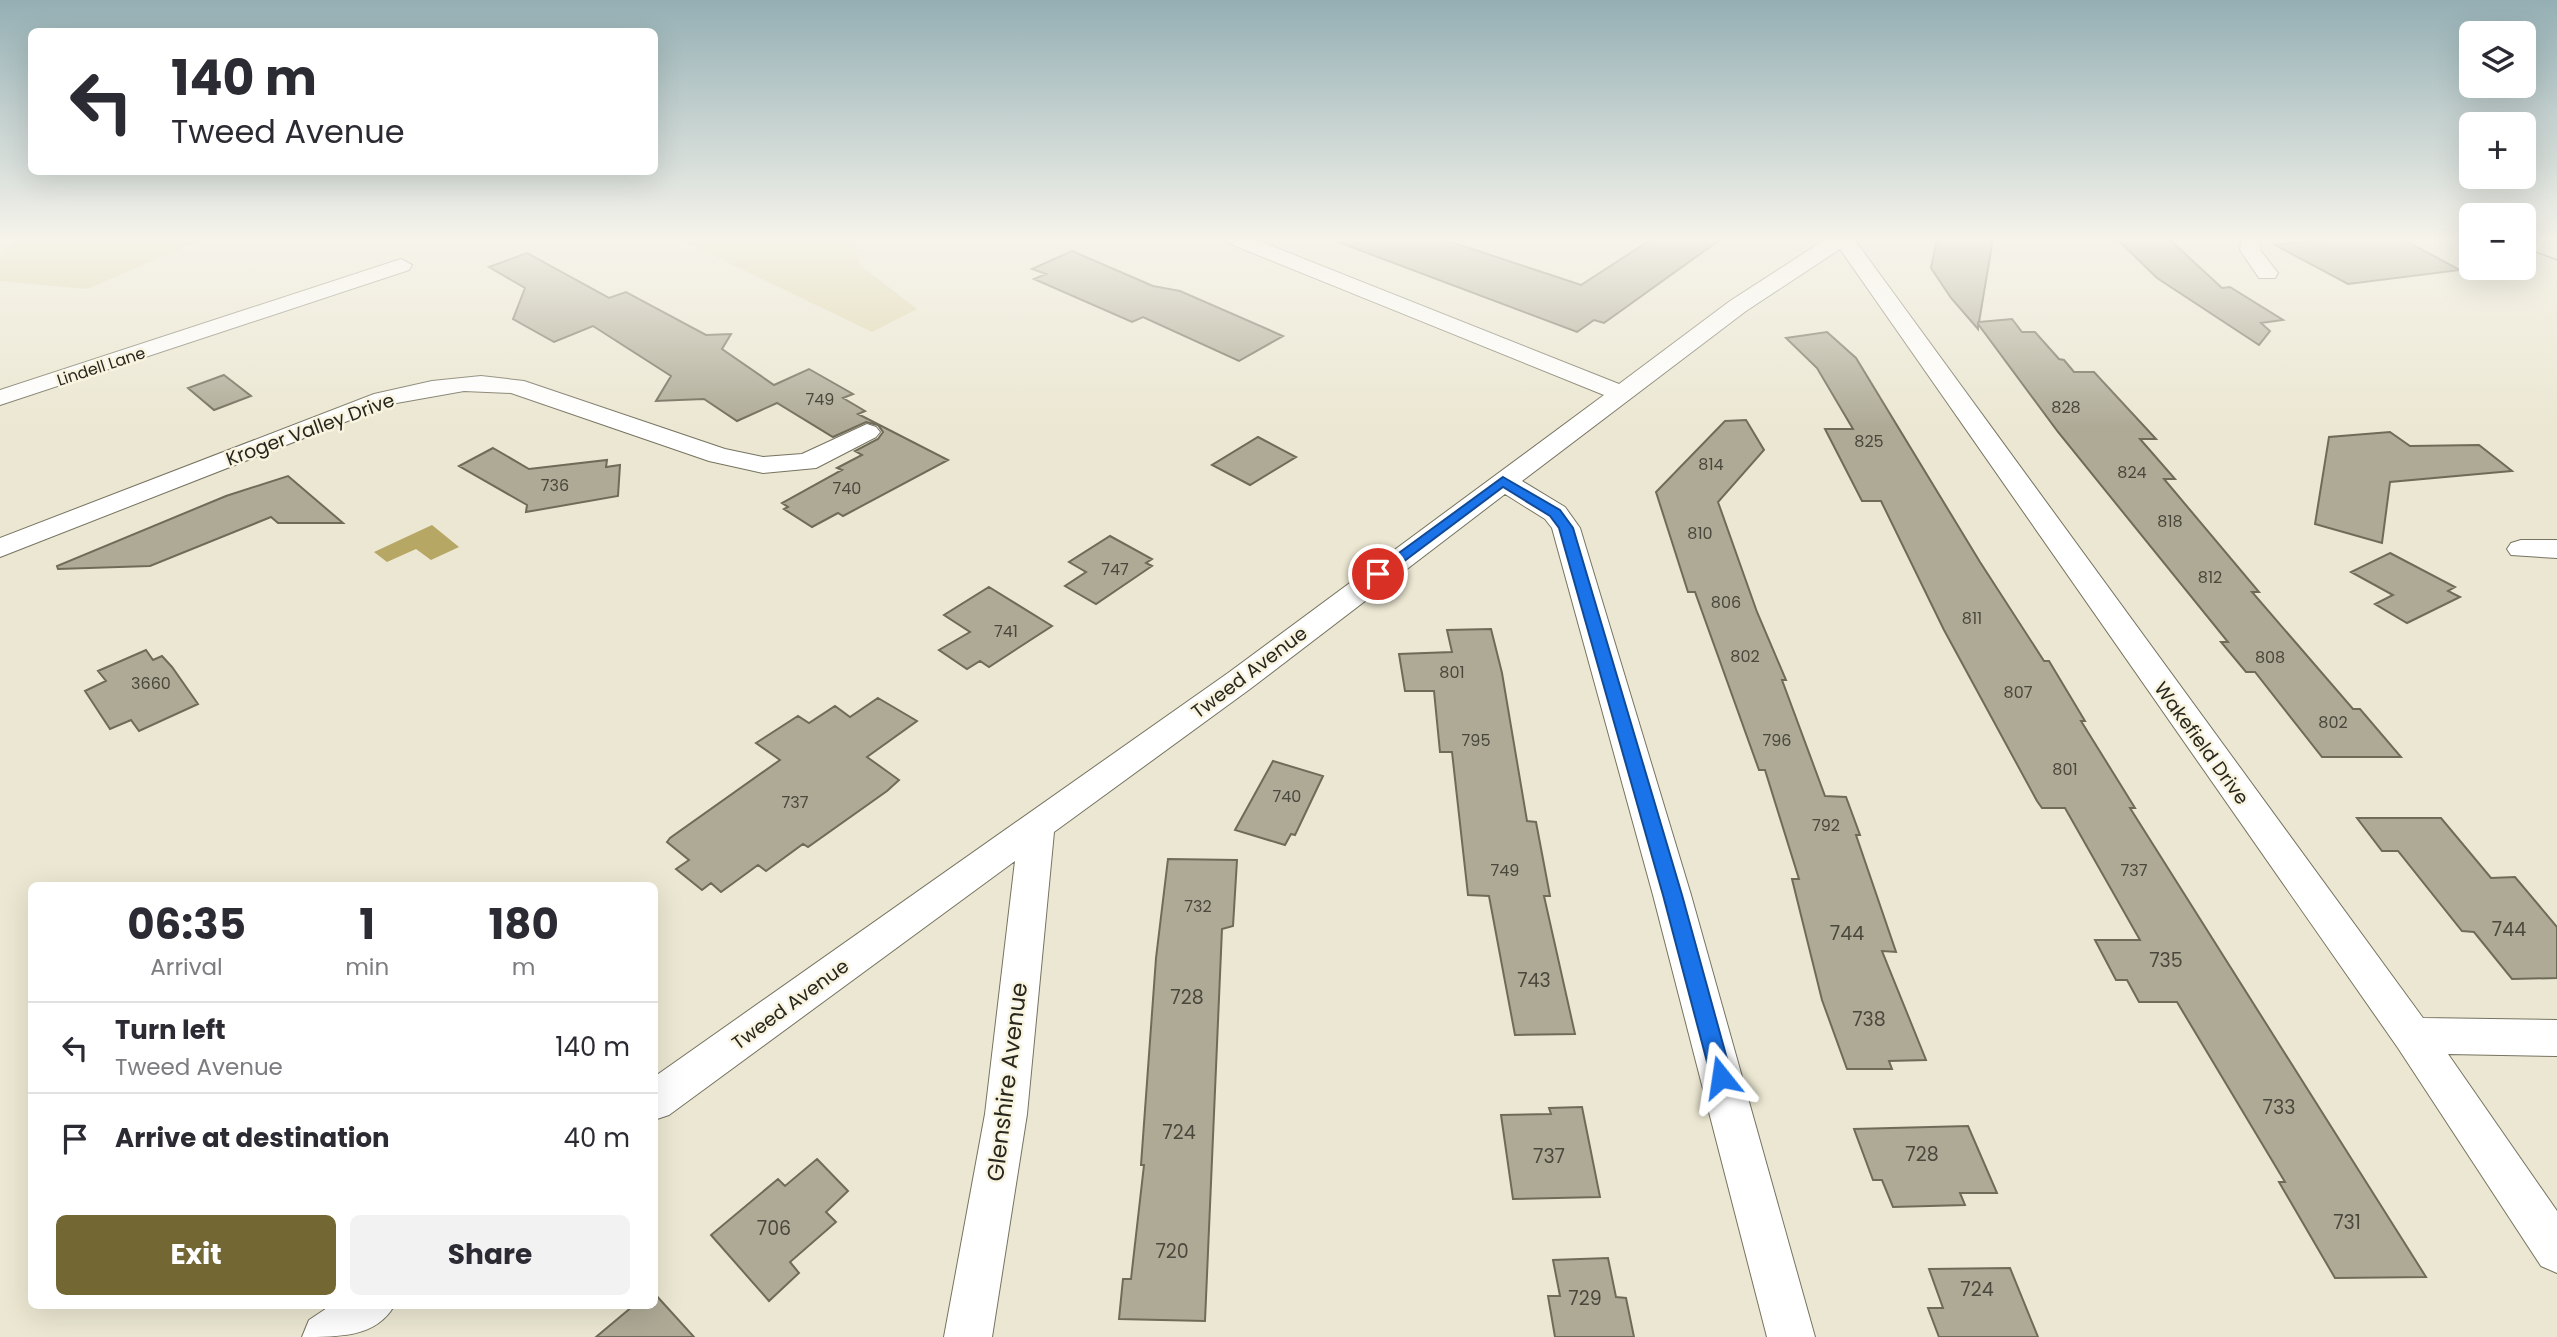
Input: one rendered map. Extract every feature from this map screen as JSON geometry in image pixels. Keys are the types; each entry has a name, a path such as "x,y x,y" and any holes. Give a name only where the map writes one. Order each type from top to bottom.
{"street":[{"name":"Lindell Lane","path":"0,398 291,301"},
{"path":"1391,301 1621,393"},
{"name":"Tweed Avenue","path":"658,1098 1239,681 1745,301"},
{"name":"Wakefield Drive","path":"1887,301 2412,1036 2557,1250"},
{"name":"Kroger Valley Drive","path":"0,548 383,399 443,385 483,381 515,386 718,455 763,465 781,466 807,462 867,432"},
{"path":"1503,481 1555,513 1566,528 1672,895 1791,1337"},
{"path":"2521,550 2557,549"},
{"name":"Glenshire Avenue","path":"968,1337 1006,1114 1037,826"},
{"path":"2412,1036 2557,1038"},
{"path":"326,1337 366,1309"}],"shaded area":[{"path":"808,301 907,301 917,309 872,332"},
{"path":"432,525 459,547 431,560 416,549 387,562 374,552"}],"building":[{"path":"520,301 643,301 706,335 731,334 722,349 774,385 809,369 853,394 843,398 865,411 858,414 948,460 843,516 838,513 812,527 784,509 788,507 782,503 842,470 837,468 862,455 855,451 878,439 883,432 878,425 866,422 833,437 777,403 737,421 704,399 656,401 671,376 593,326 554,342 513,319"},
{"path":"1085,301 1204,301 1283,336 1239,361 1143,317 1132,322"},
{"path":"1496,301 1634,301 1604,323 1594,320 1577,332"},
{"path":"1954,301 1982,301 1979,322 2012,319 2022,332 2035,332 2074,372 2094,372 2156,439 2140,439 2175,479 2164,479 2259,592 2252,592 2353,709 2360,709 2401,757 2322,757 2255,672 2246,672 2221,642 2228,642 2058,432 1978,324 1978,329"},
{"path":"2193,301 2253,301 2283,320 2261,323 2270,331 2259,345"},
{"path":"1827,332 1856,358 1980,562 2044,661 2049,661 2085,721 2081,721 2135,808 2130,808 2426,1277 2335,1278 2279,1182 2285,1182 2177,1002 2139,1002 2127,980 2116,980 2095,940 2140,940 2065,808 2042,808 2037,801 1944,630 1881,501 1862,501 1825,429 1853,429 1817,368 1786,338"},
{"path":"224,375 251,396 214,410 188,388"},
{"path":"1746,420 1764,450 1718,502 1757,612 1786,680 1782,680 1825,796 1846,797 1860,835 1856,835 1896,952 1882,951 1926,1060 1889,1061 1892,1069 1847,1069 1822,1000 1792,879 1799,879 1765,770 1759,770 1695,592 1688,592 1656,492 1725,421"},
{"path":"2390,432 2410,446 2479,445 2512,471 2390,482 2382,543 2315,524 2329,437"},
{"path":"1258,437 1296,457 1250,485 1212,465"},
{"path":"493,448 529,469 607,460 606,467 620,465 618,496 526,512 527,505 459,466"},
{"path":"288,476 343,523 278,523 271,517 150,566 58,569 57,566 226,496"},
{"path":"1110,536 1152,559 1146,563 1152,566 1096,604 1065,586 1086,572 1069,562"},
{"path":"2390,553 2455,587 2448,591 2460,597 2407,623 2375,604 2393,595 2351,572"},
{"path":"989,587 1052,626 989,667 980,661 967,669 939,650 970,632 944,615"},
{"path":"1491,629 1502,673 1527,821 1536,822 1550,896 1544,896 1575,1034 1515,1035 1489,896 1468,895 1452,752 1440,752 1434,691 1405,691 1399,654 1452,652 1447,630"},
{"path":"146,650 153,660 162,656 198,704 139,731 131,720 110,729 85,691 106,681 98,671"},
{"path":"878,698 917,721 867,757 899,780 887,791 808,847 803,844 766,871 758,865 721,892 711,883 702,890 676,869 689,860 667,842 670,838 780,760 756,743 798,716 809,723 835,706 850,717"},
{"path":"1273,761 1323,776 1295,835 1291,834 1285,845 1235,830"},
{"path":"2357,818 2441,818 2491,878 2515,877 2557,927 2557,978 2512,979 2474,932 2462,931 2398,851 2382,851"},
{"path":"1168,859 1237,860 1233,926 1222,929 1205,1321 1119,1319 1123,1279 1131,1279 1144,1165 1141,1165 1156,958"},
{"path":"1582,1107 1600,1197 1513,1199 1501,1115 1551,1114 1549,1108"},
{"path":"1968,1126 1997,1193 1960,1193 1965,1205 1893,1207 1882,1180 1873,1180 1854,1129"},
{"path":"817,1159 848,1191 826,1212 836,1222 790,1262 799,1273 769,1301 711,1235 778,1179 785,1186"},
{"path":"1608,1258 1616,1297 1626,1298 1634,1337 1555,1337 1548,1296 1560,1296 1553,1260"},
{"path":"2010,1268 2038,1337 1939,1337 1928,1308 1943,1308 1929,1269"},
{"path":"658,1297 694,1337 596,1337 629,1309 658,1309"}],"route":[{"path":"1378,574 1503,481 1527,493 1555,513 1566,528 1672,895 1721,1077"}]}
